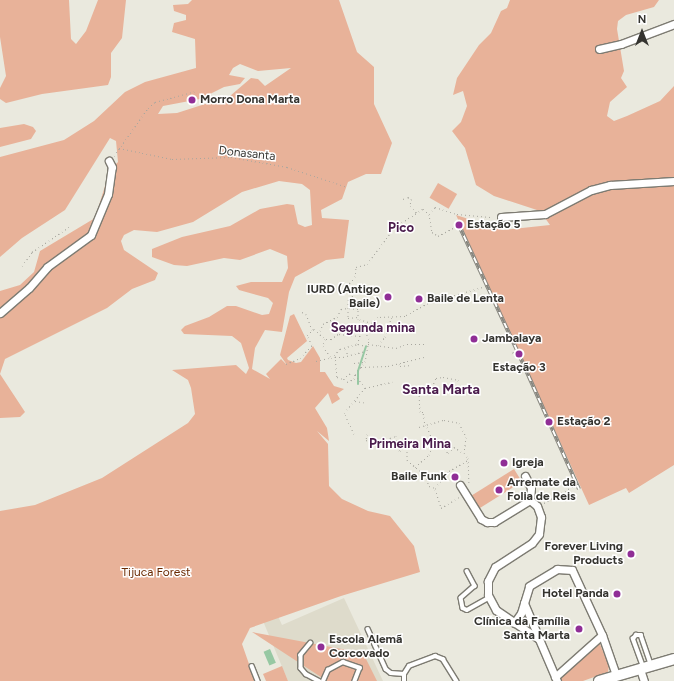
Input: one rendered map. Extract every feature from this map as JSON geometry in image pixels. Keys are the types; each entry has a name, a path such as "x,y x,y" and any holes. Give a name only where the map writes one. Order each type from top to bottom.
{"main road":[{"path":"599,681 674,659"}],"street":[{"path":"599,49 613,47 674,24"},
{"path":"0,313 29,288 47,267 91,235 108,194 112,167 109,161"},
{"path":"501,217 525,216 553,211 600,187 620,183 674,181"},
{"path":"525,476 531,488 530,500"},
{"path":"460,485 481,519 487,522 494,522 530,500"},
{"path":"530,500 537,506 542,517 536,539 500,563 492,572 487,587 489,598 496,610 514,624 539,639"},
{"path":"514,624 520,616 529,586 557,569 568,569 575,574 602,635 616,675"},
{"path":"524,603 556,679 602,635"},
{"path":"644,681 645,668"}],"lane":[{"path":"467,571 475,586 461,598 463,608 467,610 489,598"},
{"path":"368,629 386,669 391,673 404,674"},
{"path":"636,635 641,635 645,668 634,639 636,635"},
{"path":"311,643 301,655 301,668 306,674 319,681"},
{"path":"404,681 404,674 409,666 435,656 443,659 457,681"},
{"path":"323,681 328,670 343,662 360,668 355,681"},
{"path":"252,666 258,681"}],"path":[{"path":"109,161 130,130 155,102 196,91"},
{"name":"Donasanta","path":"119,148 172,159 231,157 280,165 346,187"},
{"path":"403,199 408,197 411,199 410,206 417,213"},
{"path":"429,214 435,208 457,214 501,217"},
{"path":"358,317 348,318 348,300 354,300 351,293 344,289 355,278 356,267 367,264 395,227 423,210 429,214 432,232 438,236 459,225"},
{"path":"22,266 32,252 72,225"},
{"path":"319,331 323,324 331,321 341,309 358,309 358,319 372,323 378,317 405,316 428,303 486,286"},
{"path":"302,312 306,314 313,331"},
{"path":"378,346 385,337 392,316"},
{"path":"331,321 338,334"},
{"path":"366,322 365,331 368,344 365,362 355,374 354,379 347,382 336,377 335,356 337,352 357,344 367,347"},
{"path":"286,364 300,358 312,345 307,335 313,331 319,331"},
{"path":"319,331 325,339"},
{"path":"325,339 331,339 338,334 360,336 357,344"},
{"path":"325,339 323,346 329,358"},
{"path":"368,344 396,348 407,344 424,344"},
{"path":"345,348 348,356"},
{"path":"316,361 335,356 348,356 366,350"},
{"path":"517,350 512,353 514,356 519,354"},
{"path":"361,367 398,363 424,357"},
{"path":"354,363 365,362"},
{"path":"398,363 400,366 412,365"},
{"path":"343,379 352,372"},
{"path":"355,374 366,388"},
{"path":"390,438 389,444 396,447 400,451 405,445 407,448 407,460 425,475 430,486 435,488 441,508 466,495 470,480 468,460 464,453 454,447 448,453 434,439 432,439 426,427 422,412 420,412 420,393 432,388 436,378 443,377 458,380 459,383"},
{"path":"354,434 344,413 366,388 392,382"},
{"path":"355,400 367,403"},
{"path":"419,427 426,427 444,420 459,423 466,437 464,453"},
{"path":"367,434 366,440 376,444 386,444 390,438 396,436 396,447"},
{"path":"415,467 429,455 434,439"},
{"path":"435,488 449,471 468,460"},
{"path":"542,517 543,503 575,485 579,489"}],"shaded area":[{"name":"Escola Alemã Corcovado","path":"344,598 383,681 288,681 263,621 277,614 282,625"},
{"path":"270,649 276,663 269,666 264,652"}],"green space":[{"path":"0,0 69,0 71,39 76,44 86,31 98,0 126,0 122,38 111,53 111,77 108,85 42,94 6,103 0,99 0,88 6,76 0,37"},
{"name":"Tijuca Forest","path":"192,0 339,0 357,52 374,67 374,104 392,143 381,174 366,174 348,182 342,199 321,210 322,218 349,220 344,258 326,260 295,277 289,292 282,332 265,330 255,348 252,369 270,379 266,374 281,359 287,365 280,355 290,316 294,314 307,341 287,358 288,360 296,363 301,362 313,346 320,358 320,372 325,372 334,386 344,389 337,394 340,399 332,404 328,393 315,408 327,428 329,441 317,431 328,444 329,486 342,499 368,511 390,516 414,546 420,572 341,596 250,628 242,644 255,681 0,681 0,511 35,505 102,478 188,423 195,414 191,388 188,380 172,370 236,365 246,374 249,368 241,343 232,336 184,334 181,330 185,326 209,317 227,306 236,306 262,315 269,314 273,303 268,298 239,290 236,286 251,282 282,282 288,268 287,256 270,249 240,260 224,258 187,266 174,265 152,257 152,249 182,237 230,226 260,209 287,204 294,205 298,224 305,227 312,225 310,190 302,184 279,181 242,192 193,222 157,232 134,230 124,235 121,241 124,250 158,273 155,280 132,289 107,308 5,359 0,374 0,291 20,285 34,272 40,251 95,218 110,170 118,162 116,141 110,138 65,210 22,238 0,257 0,157 64,140 94,121 125,92 145,82 196,68 195,39 172,32 174,23 186,20 186,15 174,11 173,5 188,4","holes":["240,64 258,71 291,68 265,86 258,79 251,78 230,96 177,113 158,114 163,106 200,99 224,87 240,84 245,78 229,75 233,68"]},
{"path":"510,0 659,0 654,7 626,15 618,21 617,29 624,71 621,78 627,87 610,102 607,116 614,121 627,116 660,101 674,86 674,465 629,493 626,488 589,505 456,215 503,230 550,225 540,211 494,196 476,185 465,148 452,131 461,122 467,106 463,91 453,95 457,78 479,45 491,33 501,11 507,8"},
{"path":"24,124 33,127 36,131 31,139 0,147 0,128"},
{"path":"438,183 457,194 449,209 430,198"},
{"path":"0,374 25,412 20,417 0,418"},
{"path":"514,469 522,482 480,508 472,495"},
{"path":"252,632 363,653 377,681 327,681"},
{"path":"597,643 600,644 609,666 608,672 583,681 561,681 561,677"},
{"path":"282,666 288,681 266,681 263,674"}],"waterway":[{"path":"358,384 358,371 366,346"}],"railway":[{"path":"459,225 517,350"},
{"path":"519,354 579,489"}],"place":[{"name":"Morro Dona Marta","path":"192,100"},
{"name":"Estação 5","path":"459,225"},
{"name":"IURD (Antigo Baile)","path":"388,297"},
{"name":"Baile de Lenta","path":"419,299"},
{"name":"Jambalaya","path":"474,339"},
{"name":"Estação 3","path":"519,354"},
{"name":"Estação 2","path":"549,422"},
{"name":"Igreja","path":"504,463"},
{"name":"Baile Funk","path":"455,477"},
{"name":"Arremate da Folia de Reis","path":"499,490"},
{"name":"Forever Living Products","path":"631,554"},
{"name":"Hotel Panda","path":"617,594"},
{"name":"Clínica da Família Santa Marta","path":"579,629"},
{"name":"Escola Alemã Corcovado","path":"321,647"}],"district":[{"name":"Pico","path":"401,228"},
{"name":"Segunda mina","path":"373,328"},
{"name":"Santa Marta","path":"441,390"},
{"name":"Primeira Mina","path":"410,444"}]}
